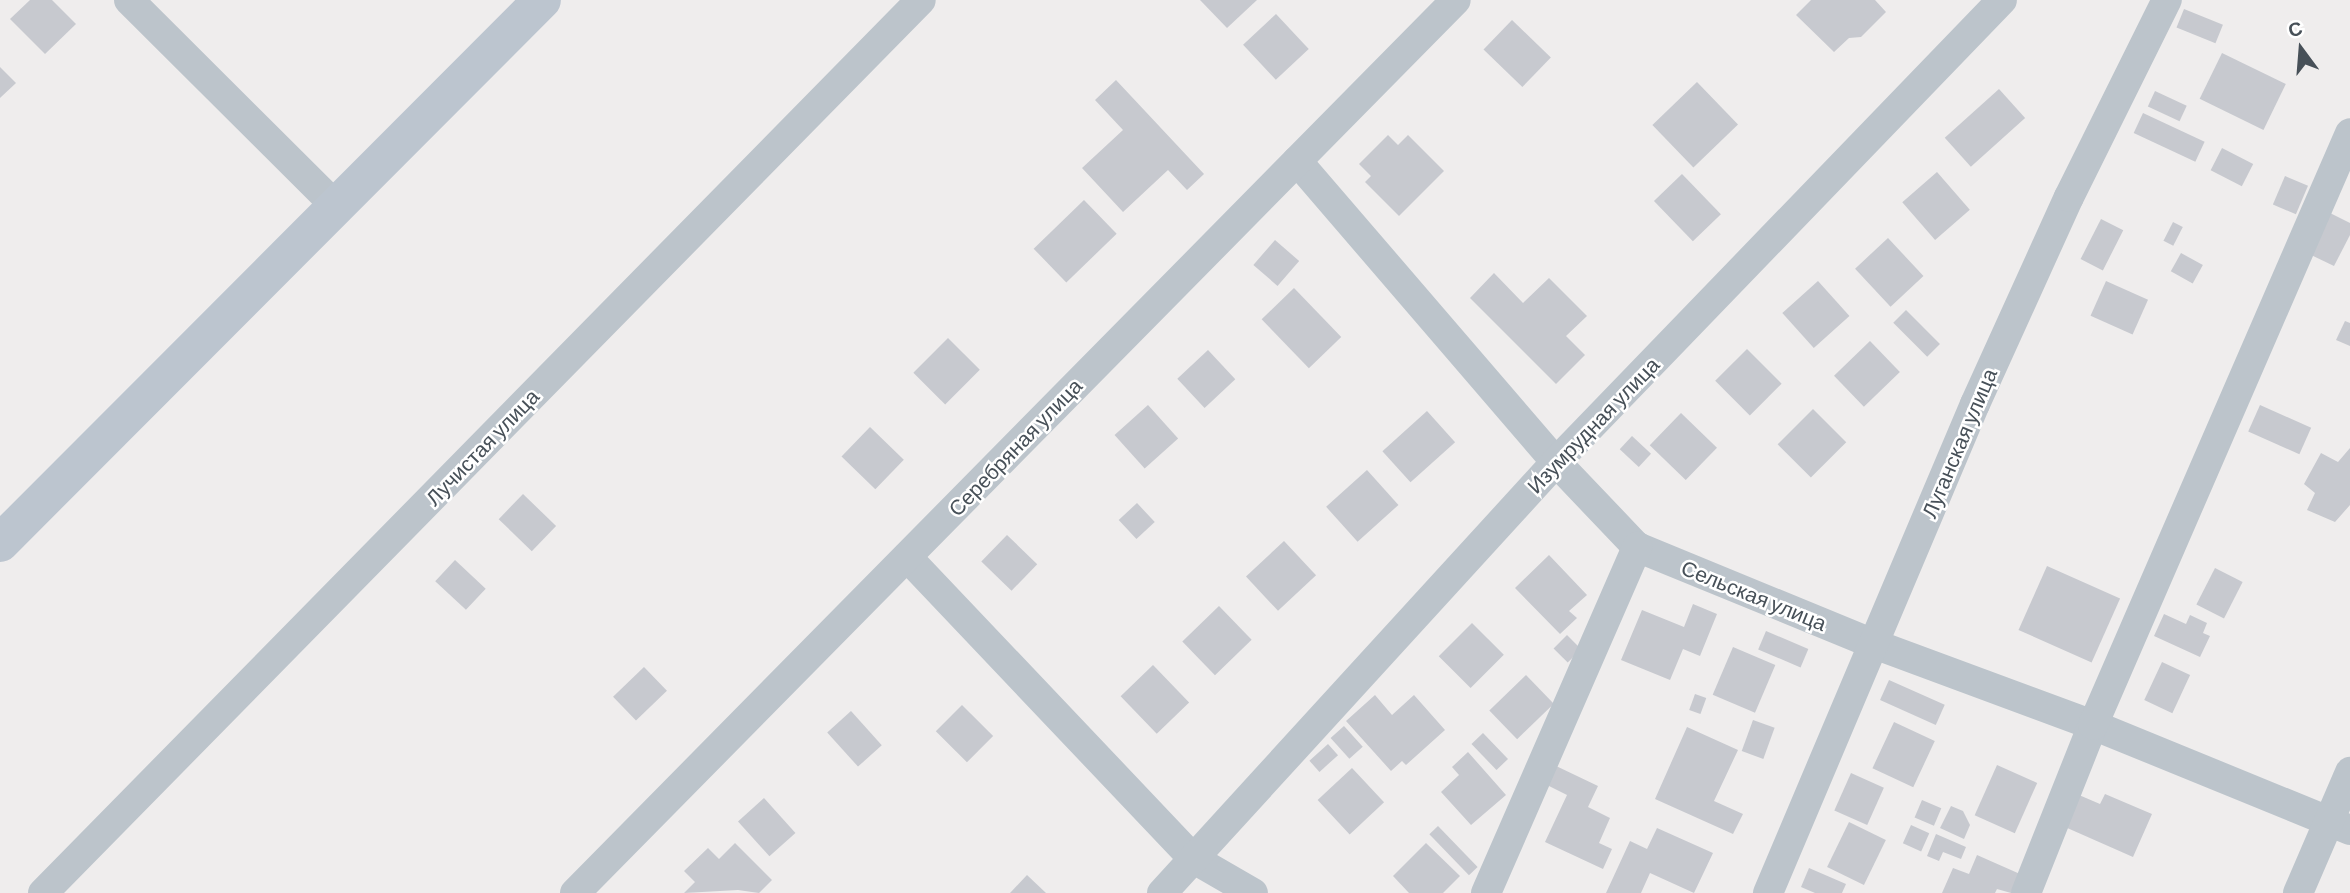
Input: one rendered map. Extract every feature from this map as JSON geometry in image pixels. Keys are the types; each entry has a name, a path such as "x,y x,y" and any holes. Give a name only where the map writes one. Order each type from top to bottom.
{"main road":[{"path":"0,543 542,0"}],"street":[{"path":"129,0 336,206"},
{"name":"Лучистая улица","path":"43,893 921,0"},
{"name":"Серебряная улица","path":"575,893 1456,0"},
{"name":"Изумрудная улица","path":"1162,893 1556,462 2002,0"},
{"name":"Луганская улица","path":"1768,893 1975,404 2063,209 2167,0"},
{"path":"2026,893 2093,725 2350,133"},
{"name":"Сельская улица","path":"1297,161 1556,462 1637,547 1874,644 2093,725 2339,826"},
{"path":"1486,893 1637,547"},
{"path":"907,557 1195,859 1253,893"},
{"path":"2298,893 2339,826 2350,772"}],"building":[{"path":"30,0 52,0 76,24 45,54 10,19"},
{"path":"1200,0 1257,0 1227,28"},
{"path":"1811,0 1875,0 1886,12 1861,37 1849,38 1834,52 1796,15"},
{"path":"2184,9 2223,25 2215,43 2177,28"},
{"path":"1276,14 1309,49 1276,80 1243,45"},
{"path":"1512,20 1551,58 1522,87 1484,49"},
{"path":"2222,53 2286,84 2263,130 2200,99"},
{"path":"0,67 16,83 0,98"},
{"path":"1116,80 1204,174 1187,190 1168,170 1123,212 1082,168 1123,130 1095,100"},
{"path":"1697,82 1738,124 1693,168 1652,125"},
{"path":"1999,89 2025,118 1971,167 1945,138"},
{"path":"2155,91 2187,106 2180,121 2148,106"},
{"path":"2143,113 2205,142 2195,162 2134,133"},
{"path":"1388,135 1398,145 1408,135 1444,171 1399,216 1365,182 1371,176 1359,164"},
{"path":"2222,148 2253,164 2242,186 2211,170"},
{"path":"1937,172 1970,210 1935,240 1902,202"},
{"path":"1682,174 1721,214 1693,241 1654,201"},
{"path":"2285,176 2308,186 2296,214 2273,205"},
{"path":"1084,200 1117,234 1066,282 1034,249"},
{"path":"2330,213 2350,223 2350,235 2334,266 2309,254"},
{"path":"2101,219 2123,230 2103,270 2081,259"},
{"path":"2173,222 2183,227 2173,246 2163,241"},
{"path":"1888,238 1923,276 1891,307 1855,269"},
{"path":"1275,240 1299,261 1278,286 1253,265"},
{"path":"2181,253 2203,265 2193,283 2171,271"},
{"path":"1494,273 1523,303 1549,278 1587,316 1566,336 1585,355 1556,384 1470,298"},
{"path":"1818,281 1849,316 1814,348 1782,313"},
{"path":"2106,281 2148,300 2133,334 2091,316"},
{"path":"1294,288 1341,337 1309,368 1262,319"},
{"path":"1906,310 1940,344 1927,357 1893,323"},
{"path":"2345,321 2350,323 2350,346 2336,340"},
{"path":"948,338 980,370 945,404 913,373"},
{"path":"1870,341 1900,372 1864,407 1834,376"},
{"path":"1747,349 1782,384 1750,415 1715,381"},
{"path":"1208,350 1235,379 1205,408 1177,379"},
{"path":"1148,405 1178,438 1145,469 1115,435"},
{"path":"2260,405 2311,428 2299,454 2248,431"},
{"path":"1813,409 1846,442 1811,478 1778,444"},
{"path":"1427,411 1455,442 1411,482 1382,451"},
{"path":"1681,413 1717,448 1686,480 1650,445"},
{"path":"870,427 904,460 875,489 842,456"},
{"path":"1632,436 1651,454 1639,467 1620,449"},
{"path":"2350,448 2350,505 2335,522 2307,510 2315,493 2304,484 2321,453 2338,462"},
{"path":"1367,470 1398,505 1358,542 1326,507"},
{"path":"523,494 556,526 532,551 499,519"},
{"path":"1137,503 1155,522 1136,539 1119,520"},
{"path":"1007,535 1037,564 1012,591 981,562"},
{"path":"1284,541 1316,575 1278,611 1246,576"},
{"path":"1549,555 1587,595 1569,611 1577,618 1560,634 1515,588"},
{"path":"455,560 486,589 466,610 435,581"},
{"path":"2047,566 2120,599 2092,662 2019,630"},
{"path":"2215,568 2243,582 2224,619 2196,605"},
{"path":"1693,604 1717,614 1700,656 1683,649 1670,680 1621,660 1642,610 1684,627"},
{"path":"1219,606 1252,640 1215,675 1182,641"},
{"path":"2164,614 2186,624 2190,615 2207,623 2203,633 2210,636 2200,657 2154,636"},
{"path":"1472,623 1504,655 1471,688 1439,656"},
{"path":"1766,631 1808,649 1801,667 1758,649"},
{"path":"1567,635 1581,649 1568,663 1554,648"},
{"path":"1733,647 1775,665 1755,713 1713,695"},
{"path":"2162,662 2190,675 2172,713 2144,700"},
{"path":"1153,665 1189,702 1157,734 1121,696"},
{"path":"644,667 667,691 636,721 613,697"},
{"path":"1526,675 1554,704 1517,739 1489,710"},
{"path":"1889,680 1945,705 1936,725 1880,700"},
{"path":"1695,694 1706,698 1700,714 1689,710"},
{"path":"1375,695 1392,715 1414,695 1445,730 1406,765 1402,761 1391,771 1346,721"},
{"path":"962,705 993,736 967,762 936,731"},
{"path":"851,711 882,745 858,767 827,732"},
{"path":"1753,720 1775,728 1763,759 1742,751"},
{"path":"1894,722 1935,741 1913,787 1872,768"},
{"path":"1344,726 1363,747 1349,759 1331,738"},
{"path":"1687,727 1738,750 1714,801 1743,814 1733,834 1655,799"},
{"path":"1483,733 1508,759 1496,770 1471,744"},
{"path":"1328,744 1338,755 1319,772 1309,761"},
{"path":"1468,752 1506,795 1471,825 1441,792 1459,775 1452,767"},
{"path":"1554,765 1598,786 1588,807 1610,818 1599,843 1612,849 1603,869 1545,842 1567,795 1545,784"},
{"path":"1997,765 2037,783 2015,833 1975,815"},
{"path":"1352,768 1384,802 1350,834 1318,800"},
{"path":"1851,773 1884,788 1867,825 1834,810"},
{"path":"2105,794 2152,814 2133,857 2065,827 2079,795 2100,804"},
{"path":"764,798 795,833 769,856 738,821"},
{"path":"1922,800 1941,808 1934,826 1915,817"},
{"path":"1951,806 1963,811 1970,825 1964,839 1940,828"},
{"path":"1849,822 1886,840 1864,885 1827,867"},
{"path":"1911,825 1929,833 1921,851 1903,843"},
{"path":"1438,826 1478,867 1469,875 1429,834"},
{"path":"1657,828 1713,853 1694,893 1650,873 1641,893 1606,893 1630,841 1647,849"},
{"path":"1936,834 1966,847 1961,859 1943,852 1939,861 1927,856"},
{"path":"735,843 772,880 759,893 738,890 684,893 695,882 684,871 708,848 719,859"},
{"path":"1426,843 1460,876 1443,893 1409,893 1393,876"},
{"path":"1977,855 2020,874 2011,893 1997,889 1995,893 1942,893 1953,868 1969,874"},
{"path":"1809,868 1846,884 1842,893 1815,893 1801,887"},
{"path":"1027,875 1046,893 1010,893"}]}
